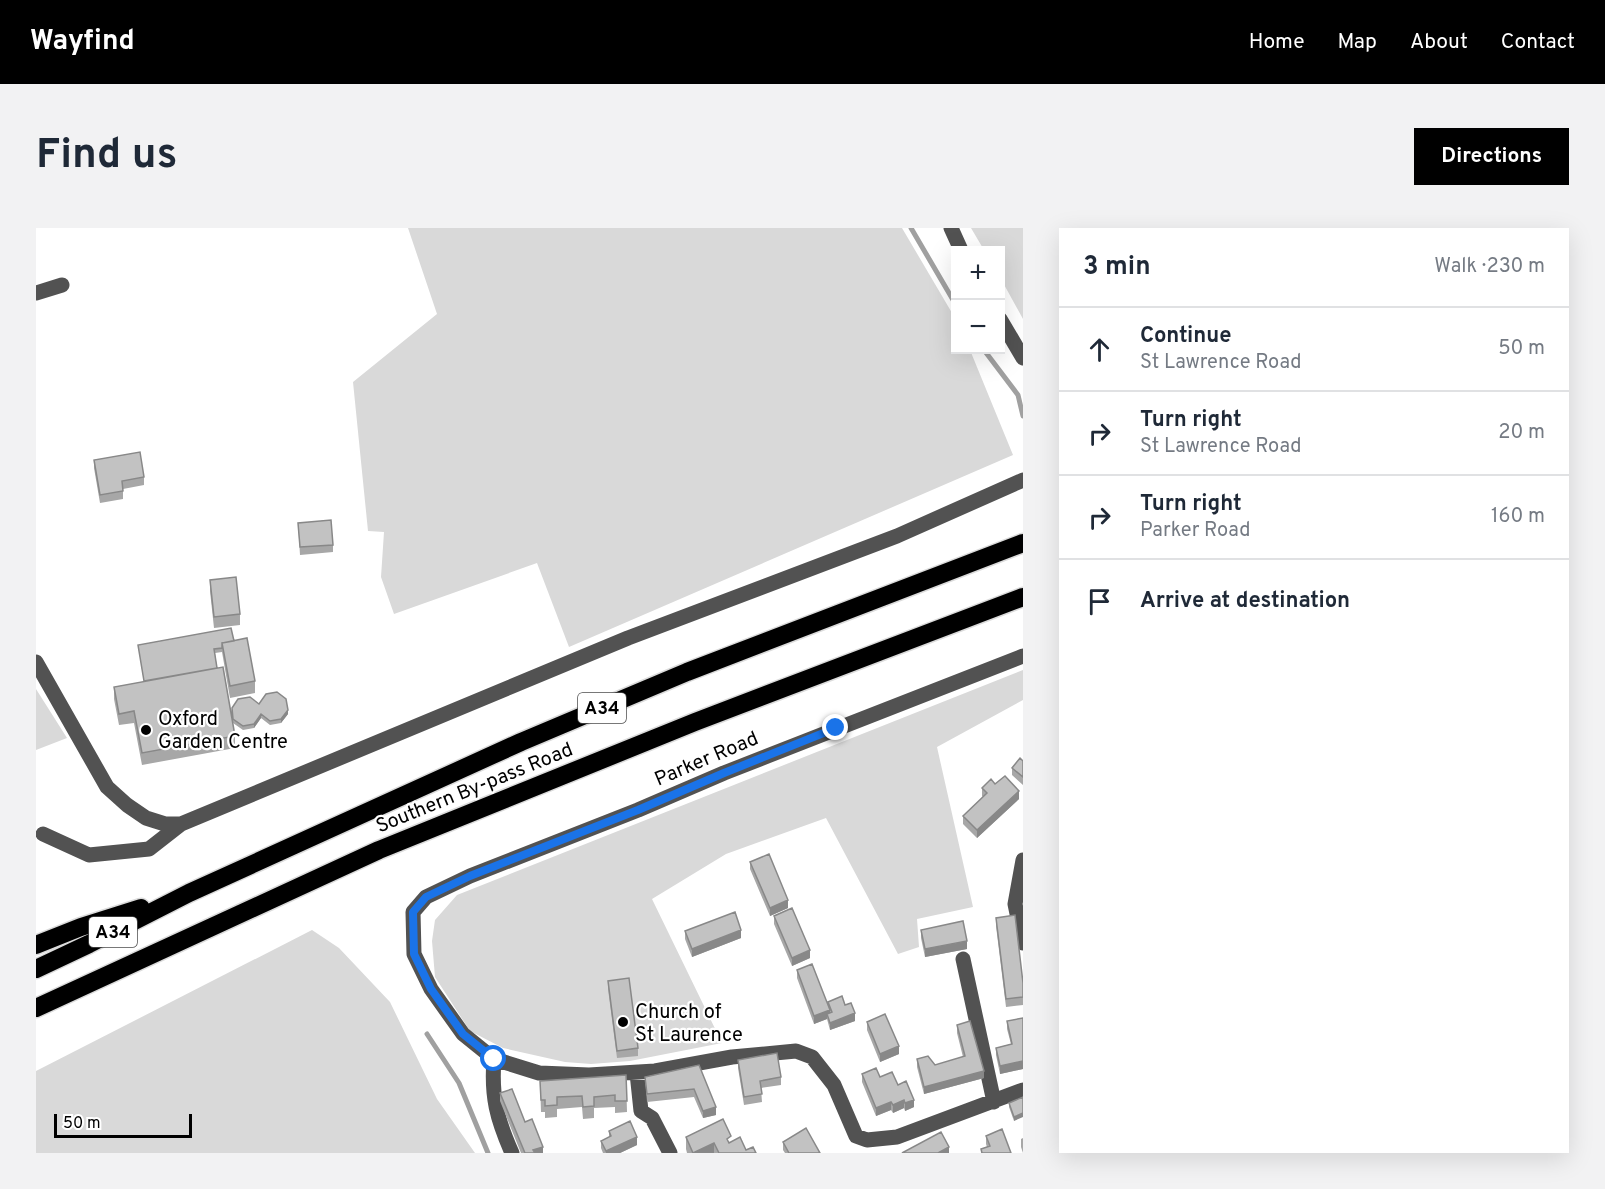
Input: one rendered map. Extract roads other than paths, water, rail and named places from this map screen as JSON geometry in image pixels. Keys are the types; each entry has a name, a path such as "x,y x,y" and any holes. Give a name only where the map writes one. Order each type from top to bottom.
{"highway":[{"name":"Southern By-pass Road","path":"189,893 531,738 687,672 1023,543"},
{"name":"Southern By-pass Road","path":"116,970 379,850 547,780 1023,597"},
{"path":"36,945 81,927 189,893"},
{"name":"A34","path":"36,969 189,893"},
{"path":"36,1016 116,970"},
{"name":"A34","path":"36,1008 116,970"}],"street":[{"path":"951,228 959,246"},
{"path":"36,293 62,285"},
{"path":"1005,327 1023,358"},
{"path":"43,834 89,855 149,849 181,824 628,638 897,536 1023,480"},
{"name":"Parker Road","path":"494,1059 463,1034 431,989 414,954 413,912 426,897 470,876 638,810 754,760 1023,656"},
{"path":"36,662 107,787 127,805 147,818 165,824 181,824"},
{"path":"1023,860 1016,904 1023,943"},
{"path":"963,959 994,1102"},
{"path":"512,1153 498,1122 492,1084 494,1059 539,1073 589,1075 655,1071 732,1057 796,1051 812,1057 834,1086 856,1136 867,1140 897,1137 994,1102 1023,1089"},
{"path":"637,1072 641,1111 652,1118 670,1153"}],"waterway":[{"path":"911,228 953,300"},
{"path":"987,354 1018,395 1023,416"},
{"path":"427,1034 459,1083 488,1153"}],"place":[{"name":"Oxford Garden Centre","path":"146,730"},
{"name":"Church of St Laurence","path":"623,1022"}]}
